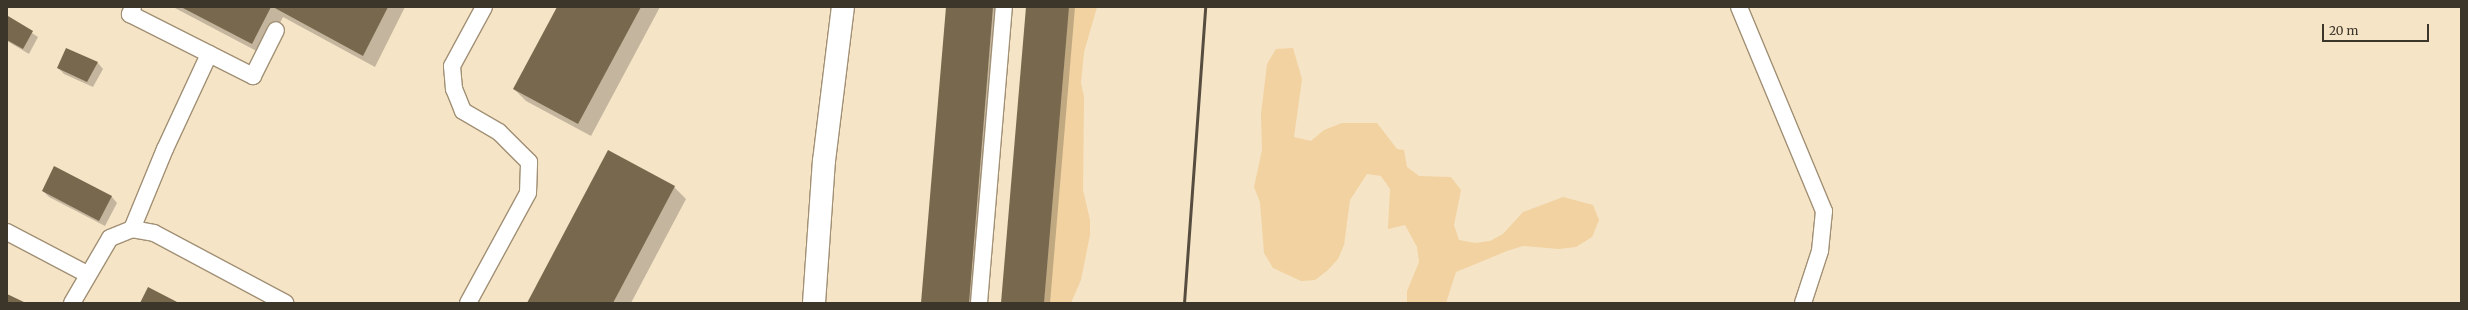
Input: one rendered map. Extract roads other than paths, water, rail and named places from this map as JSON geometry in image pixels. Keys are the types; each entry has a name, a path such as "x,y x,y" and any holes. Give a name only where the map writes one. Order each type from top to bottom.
{"street":[{"path":"814,303 824,161 843,7"}],"lane":[{"path":"133,7 130,14 253,76 276,30"},
{"path":"468,303 528,193 529,162 499,132 463,111 454,89 452,66 484,7"},
{"path":"979,303 1004,7"},
{"path":"1738,7 1824,211 1820,251 1803,303"},
{"path":"132,229 165,149 209,54"},
{"path":"72,303 87,274 110,238 132,229 154,233 285,303"},
{"path":"7,232 87,274"}],"railway":[{"path":"1184,303 1205,7"}]}
